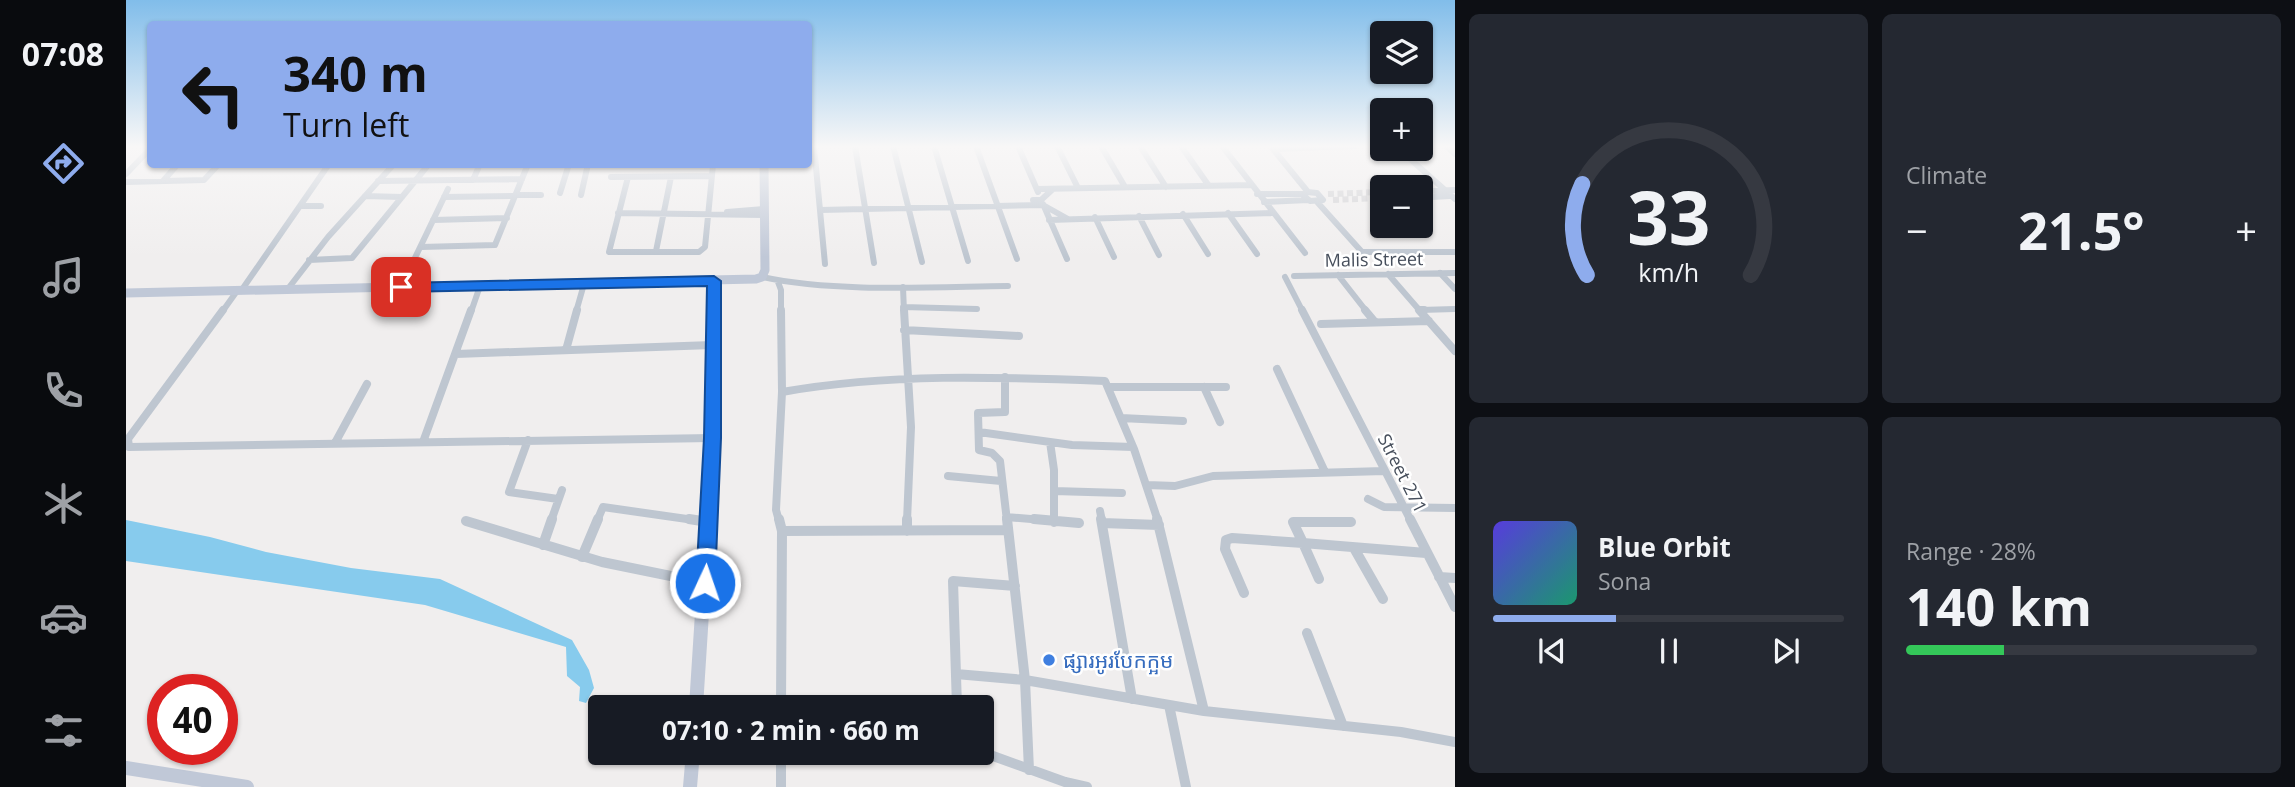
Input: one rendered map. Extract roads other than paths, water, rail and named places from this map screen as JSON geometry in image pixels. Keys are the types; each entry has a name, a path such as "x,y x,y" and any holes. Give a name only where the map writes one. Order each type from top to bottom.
{"street":[{"path":"317,183 128,439 129,447 712,438"},
{"path":"287,290 309,260 377,183"},
{"path":"309,260 352,258 414,183"},
{"path":"421,247 494,246 521,183"},
{"path":"560,193 563,183"},
{"path":"581,195 584,183"},
{"path":"626,183 609,252 703,250 710,213 712,183"},
{"path":"656,251 670,183"},
{"path":"762,277 765,270 764,183"},
{"path":"818,183 825,264"},
{"path":"861,183 874,263"},
{"path":"902,183 922,262"},
{"path":"945,183 968,261"},
{"path":"989,183 1017,259"},
{"path":"1034,183 1067,259"},
{"path":"1075,183 1078,188"},
{"path":"1122,183 1125,187"},
{"path":"1163,183 1166,187"},
{"path":"1297,183 1306,195"},
{"path":"1439,183 1453,194"},
{"path":"1037,189 1252,185 1305,253"},
{"path":"1235,186 1262,198 1306,195 1324,198 1362,252 1455,252"},
{"path":"401,287 448,189"},
{"path":"1042,202 1053,189"},
{"path":"1433,192 1453,194"},
{"path":"1433,197 1453,194"},
{"path":"444,197 541,195"},
{"path":"365,196 402,197"},
{"path":"1252,213 1259,210 1262,198"},
{"path":"820,208 1042,202 1068,219"},
{"path":"302,205 321,206"},
{"path":"618,213 724,213 736,216 764,212"},
{"path":"1228,213 1257,254"},
{"path":"1049,220 1273,213"},
{"path":"1182,214 1208,254"},
{"path":"1139,216 1159,254"},
{"path":"433,220 507,218"},
{"path":"1095,218 1114,257"},
{"path":"1440,273 1455,289"},
{"name":"Malis Street","path":"1294,276 1455,273"},
{"path":"1388,274 1455,351"},
{"path":"1338,275 1375,323"},
{"path":"126,293 714,281 762,277 778,282 902,287 1008,286"},
{"name":"Street 271","path":"1285,277 1455,607"},
{"path":"697,695 712,438 714,281"},
{"path":"778,282 781,290 782,392 776,510 782,531 784,695"},
{"path":"566,350 584,284"},
{"path":"423,442 480,286"},
{"path":"902,287 910,380 907,531"},
{"path":"903,307 977,309"},
{"path":"1420,310 1455,309"},
{"path":"1321,324 1429,321"},
{"path":"904,330 1019,336"},
{"path":"1442,336 1455,335"},
{"path":"456,354 712,345"},
{"path":"1276,369 1325,472"},
{"path":"782,392 832,383 968,376 1101,380 1108,387 1147,485 1204,711"},
{"path":"1006,377 1005,412 978,413 979,450 998,456 1025,680 1029,770"},
{"path":"335,443 367,384"},
{"path":"1108,387 1226,387"},
{"path":"1204,387 1220,422"},
{"path":"1121,418 1183,421"},
{"path":"979,432 1050,442 1133,447"},
{"path":"528,440 510,493 560,495 543,545"},
{"path":"1050,442 1054,522"},
{"path":"1147,485 1175,486 1213,476 1384,471"},
{"path":"948,476 1001,481"},
{"path":"1054,491 1122,493"},
{"path":"1368,499 1384,507 1455,508"},
{"path":"582,557 603,507 708,522"},
{"path":"1100,511 1132,699"},
{"path":"1006,516 1079,523"},
{"path":"466,521 582,557 705,583"},
{"path":"1319,579 1293,522 1351,522"},
{"path":"1102,523 1159,524"},
{"path":"782,531 1008,530"},
{"path":"1244,593 1225,549 1226,540 1233,538 1426,552"},
{"path":"1354,548 1383,599"},
{"path":"1439,576 1455,578"},
{"path":"957,695 953,582 1015,586"},
{"path":"1307,633 1343,726"},
{"path":"956,674 1025,680 1204,711 1401,732 1455,742"},
{"path":"1169,705 1186,787"},
{"path":"994,757 1087,787"},
{"path":"690,787 692,765"},
{"path":"781,765 781,787"},
{"path":"126,768 247,787"}],"water":[{"path":"126,520 351,568 440,579 572,640 589,670 594,688 586,703 579,701 580,687 567,676 566,647 425,605 126,561"}],"tunnel":[{"path":"1328,194 1370,192"},
{"path":"1333,200 1370,198"}],"place":[{"name":"ផ្សារអូរបែកក្អម","path":"1049,660"}]}
